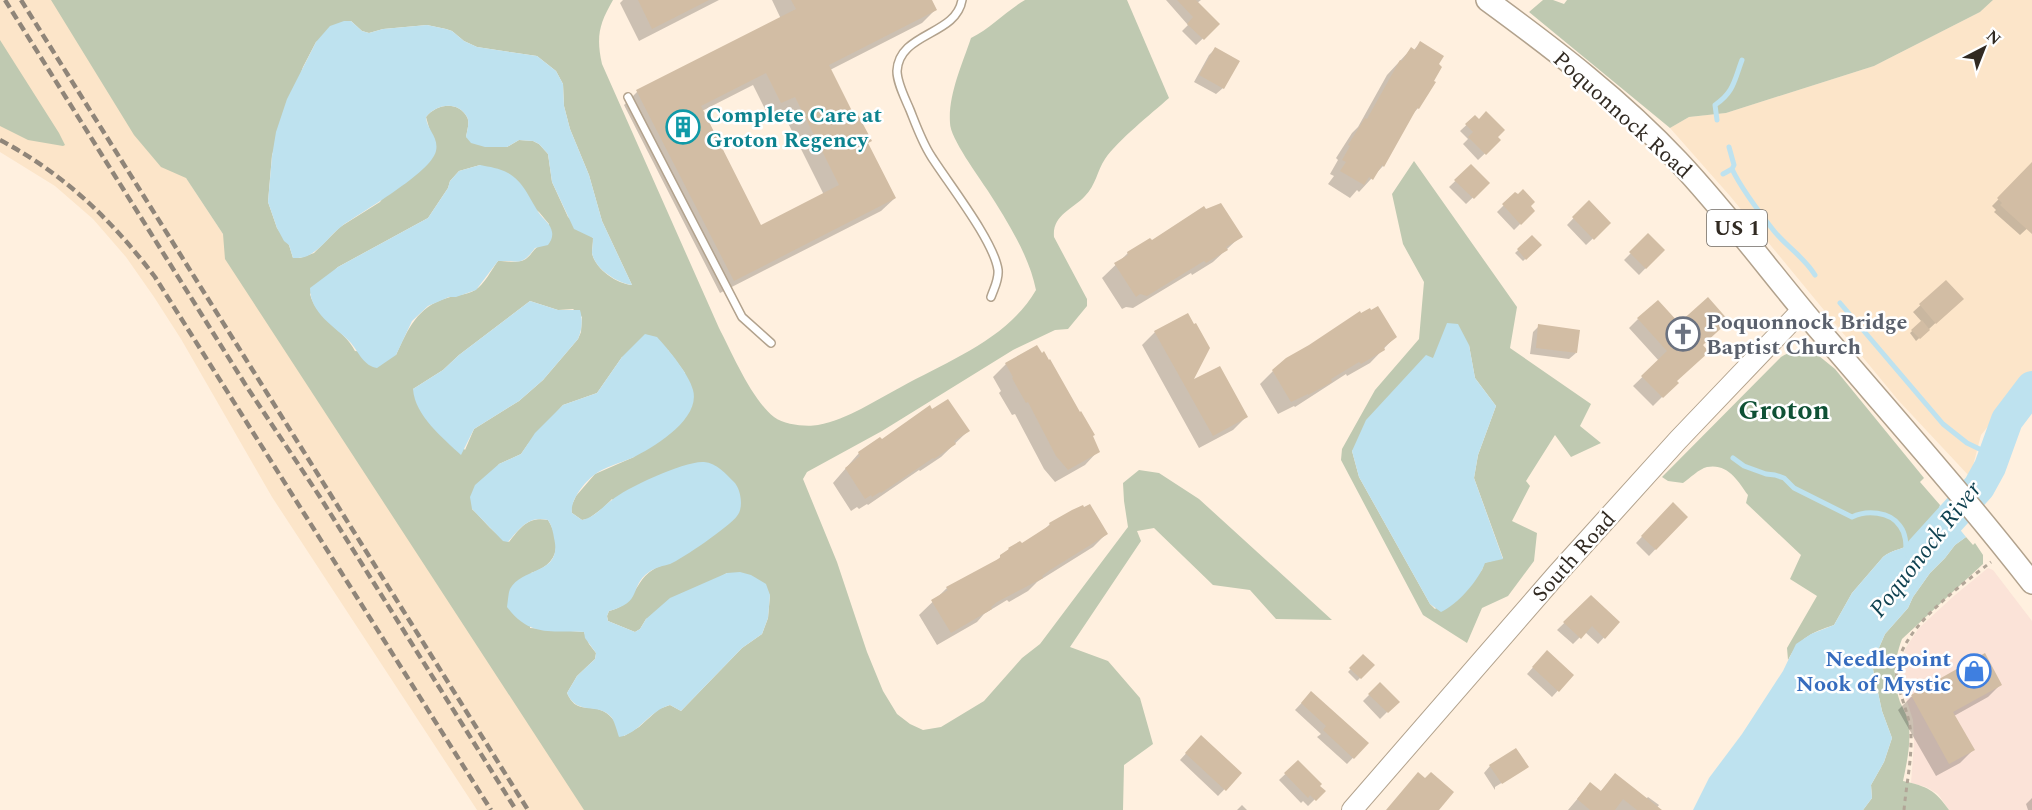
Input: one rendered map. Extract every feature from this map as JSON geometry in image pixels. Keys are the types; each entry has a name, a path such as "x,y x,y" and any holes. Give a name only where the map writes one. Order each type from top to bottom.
{"main road":[{"name":"Poquonnock Road","path":"1487,0 1581,73 1657,139 1707,192 1802,310 2032,581"},
{"name":"South Road","path":"1352,810 1557,574 1686,432 1802,310"}],"lane":[{"path":"962,0 960,10 953,19 907,47 897,69 899,82 930,155 992,254 998,270 998,280 991,297"},
{"path":"628,97 742,317 771,343"}],"path":[{"path":"1904,810 1911,742 1910,720 1897,680 1897,666 1901,650 1915,628 1991,562"}],"shaded area":[{"path":"0,0 69,0 223,234 587,810 477,810 272,497 181,339 126,257 93,219 55,186 0,152"},
{"path":"1993,0 2032,0 2032,373 1981,435 1970,477 1898,400 1730,196 1670,128 1689,117 1726,113 1874,66 1980,12"},
{"path":"1988,568 1993,570 2032,621 2032,810 1949,810 1938,794 1926,787 1911,783 1913,720 1902,686 1900,669 1905,649 1919,628"}],"green space":[{"path":"51,0 613,0 600,31 599,46 602,64 719,328 743,376 758,399 774,417 790,424 818,425 861,409 976,347 1010,322 1036,290 1028,264 1016,239 951,130 950,112 953,91 971,38 1025,0 1127,0 1169,98 1118,144 1102,164 1089,192 1064,213 1056,223 1054,237 1087,299 1087,306 1068,329 1055,330 1013,350 882,431 807,472 803,479 837,562 867,652 883,691 897,714 923,730 941,727 984,701 1022,658 1040,644 1128,527 1123,483 1139,470 1159,473 1199,499 1332,620 1276,619 1250,590 1213,585 1154,528 1137,531 1141,541 1070,647 1108,661 1140,698 1153,744 1124,765 1123,810 584,810 225,259 223,234 186,178 161,167 134,135","holes":["351,21 362,31 369,33 383,29 427,25 452,31 464,41 477,47 537,56 556,71 563,84 564,106 570,129 589,175 602,221 632,285 614,279 597,265 592,253 593,238 568,217 552,182 548,154 539,144 519,140 507,147 466,137 468,119 463,112 453,106 435,109 426,117 430,131 380,202 340,227 314,253 293,258 289,245 277,228 268,202 272,155 303,67 316,42","480,165 539,212 549,224 541,245 524,260 498,261 485,281 475,290 447,298 428,307 415,320 396,355 355,351 344,336 318,311 310,294 338,267 428,218 448,188 450,181 459,171","530,301 558,310 573,309 582,317 578,339 543,380 519,401 474,429 465,450 413,389 443,370 459,355","668,350 685,373 634,457 595,474 576,496 571,507 572,513 582,520 588,519 612,499 671,563 649,573 627,601 620,607 609,611 608,621 635,632 640,629 646,619 727,573 770,595 768,618 762,634 742,648 681,711 670,705 659,709 639,727 624,736 609,715 598,709 574,704 567,693 577,676 595,659 596,653 584,632 530,628 531,573 547,564 555,552 555,537 548,520 535,520 525,524 509,542 494,532 472,509 499,464 521,454 563,405 597,393 622,357"]},
{"path":"1543,0 1553,0 1564,4 1567,0 1993,0 1980,12 1874,66 1726,113 1689,117 1670,128 1529,12"},
{"path":"0,40 65,145 28,140 0,126"},
{"path":"1414,161 1517,307 1510,348 1591,404 1580,426 1601,443 1571,457 1555,435 1526,481 1530,486 1512,521 1537,533 1534,561 1508,596 1482,608 1467,643 1423,615 1341,460 1342,449 1375,390 1419,339 1424,282 1403,244 1392,194","holes":["1469,345 1475,378 1496,406 1478,455 1474,478 1503,558 1484,563 1482,570 1435,609 1430,604 1359,477 1352,451 1433,358"]},
{"path":"1808,347 1835,369 1924,478 1920,482 1940,505 1933,524 1925,533 1909,545 1883,557 1852,593 1834,625 1807,637 1797,646 1788,660 1787,648 1817,596 1790,579 1801,555 1746,503 1748,495 1727,470 1714,466 1707,467 1683,483 1668,481 1662,477 1781,357"},
{"path":"1966,537 1973,545 1975,543 1983,555 1983,564 1902,639 1895,670 1897,694 1909,727 1903,781 1930,790 1949,810 1863,810 1872,798 1871,785 1884,762 1892,738 1882,711 1873,669 1878,650 1885,634 1908,608 1930,573 1955,545"}],"water":[{"path":"351,21 362,31 369,33 383,29 427,25 446,29 477,47 537,56 556,71 563,84 564,106 570,129 589,175 602,221 632,285 614,278 597,264 592,253 593,238 574,229 552,182 548,154 539,144 519,140 507,147 485,147 471,143 466,137 468,119 463,112 453,106 435,109 426,117 436,151 422,170 394,192 342,226 315,251 305,257 293,258 289,245 277,228 268,202 276,132 287,99 316,42 330,26"},
{"path":"480,165 505,171 518,181 550,226 552,237 550,242 548,245 535,248 523,260 498,261 476,290 449,297 428,306 412,321 396,355 377,368 372,367 362,359 351,343 324,319 314,305 310,288 338,267 428,218 448,188 450,181 459,171"},
{"path":"530,301 558,310 580,310 582,325 578,339 543,380 519,401 474,429 461,455 438,434 424,417 413,389 443,370 459,355"},
{"path":"1447,323 1458,324 1469,345 1475,378 1496,406 1478,455 1474,478 1503,559 1485,563 1467,591 1454,604 1441,612 1430,604 1359,477 1352,451 1366,420 1426,355 1433,358"},
{"path":"645,334 657,337 683,369 693,390 694,401 690,411 674,431 652,447 594,475 575,497 572,513 582,520 586,519 619,495 642,482 684,465 704,462 717,467 734,482 740,494 741,504 739,513 733,521 705,542 676,561 649,572 639,583 632,599 609,611 608,621 635,632 670,598 727,573 740,572 751,575 766,584 770,595 768,618 762,634 742,648 681,711 670,705 656,712 633,731 619,737 612,718 607,713 576,705 567,693 577,676 595,659 596,653 585,638 584,632 533,628 524,624 507,607 510,589 516,582 540,569 553,558 554,538 548,520 530,521 508,542 503,541 472,509 470,497 475,485 499,464 521,454 535,433 563,405 597,393 622,357"},
{"path":"1940,505 1966,537 1955,545 1930,573 1908,608 1885,634 1878,650 1873,669 1882,711 1892,738 1884,762 1871,785 1872,798 1863,810 1693,810 1709,778 1742,734 1783,671 1796,644 1811,634 1834,625 1852,593 1883,557 1909,545 1925,533 1933,524"}],"building":[{"path":"638,0 709,0 652,29"},
{"name":"Complete Care at Groton Regency","path":"791,0 932,0 937,10 829,65 853,113 856,111 872,141 868,143 896,198 734,281 636,90 796,9","holes":["766,73 781,103 795,97 839,185 761,225 701,106"]},
{"path":"1177,0 1196,0 1220,24 1204,40 1187,24 1193,17"},
{"path":"1420,41 1444,56 1439,64 1442,67 1434,81 1436,82 1419,109 1417,108 1384,167 1382,165 1373,180 1369,177 1364,185 1340,171 1346,162 1342,160 1350,146 1348,145 1365,118 1367,119 1400,60 1402,61 1411,47 1415,50"},
{"path":"1215,47 1240,61 1224,89 1199,75"},
{"path":"1486,111 1505,130 1498,137 1501,140 1486,155 1468,137 1473,132 1465,124 1475,115 1479,119"},
{"path":"2032,162 2032,234 2000,205 2002,203 1997,198"},
{"path":"1471,164 1490,183 1474,199 1454,180"},
{"path":"1523,189 1535,202 1531,206 1535,211 1521,225 1502,204 1515,192 1518,194"},
{"path":"1589,200 1611,223 1594,240 1572,217"},
{"path":"1221,203 1243,237 1226,247 1228,250 1206,263 1204,261 1147,296 1140,294 1136,297 1114,263 1128,255 1127,252 1150,238 1152,240 1204,206 1206,209"},
{"path":"1648,233 1665,250 1646,269 1629,252"},
{"path":"1532,235 1542,245 1526,260 1517,249"},
{"path":"1946,280 1964,299 1936,324 1919,304"},
{"name":"Poquonnock Bridge Baptist Church","path":"1708,297 1729,321 1703,345 1709,352 1677,381 1679,383 1663,398 1641,376 1667,351 1637,318 1658,300 1679,323"},
{"path":"1378,306 1397,337 1384,347 1385,350 1361,364 1359,362 1331,379 1332,382 1291,402 1272,370 1286,358 1360,311 1361,313"},
{"path":"1188,313 1210,348 1194,379 1220,366 1248,417 1213,436 1154,331"},
{"path":"1922,320 1930,330 1920,339 1911,330"},
{"path":"1538,324 1580,330 1577,353 1536,348"},
{"path":"1037,345 1050,359 1081,411 1095,435 1093,436 1100,452 1068,470 1056,456 1005,363"},
{"path":"948,399 970,431 954,441 956,444 934,459 881,493 865,499 845,468 860,456 858,452 880,437 882,439 930,405 932,409"},
{"path":"1673,502 1688,517 1656,550 1641,536"},
{"path":"1090,504 1108,534 1050,570 1042,576 1043,578 997,602 991,607 992,609 951,633 931,600 948,590 946,587 1000,558 1000,555 1008,548 1020,541 1022,543 1050,525 1049,523 1072,510"},
{"path":"1591,595 1620,622 1605,639 1592,626 1581,639 1563,622"},
{"path":"1547,650 1574,675 1559,692 1532,667"},
{"path":"1985,653 2002,685 1953,712 1975,750 1949,764 1911,695"},
{"path":"1363,654 1375,665 1361,679 1349,668"},
{"path":"1380,682 1400,702 1388,713 1368,694"},
{"path":"1311,691 1369,743 1354,759 1323,730 1326,726 1301,703"},
{"path":"1201,735 1242,773 1226,791 1185,753"},
{"path":"1516,748 1529,767 1502,784 1489,765"},
{"path":"1298,760 1326,791 1316,801 1310,795 1308,798 1284,773"},
{"path":"1418,772 1425,778 1431,772 1454,792 1439,810 1386,810"},
{"path":"1615,773 1662,810 1637,810 1623,799 1615,810 1590,810 1577,799 1590,782 1601,791"}],"waterway":[{"path":"1717,120 1715,105 1730,91 1742,60"},
{"path":"1729,147 1734,165 1732,169 1746,193 1774,231 1815,275"},
{"path":"1723,174 1732,169"},
{"path":"1840,303 1943,424 1967,443 1994,456"},
{"name":"Poquonock River","path":"1921,551 1979,487 1990,467 2007,420 2032,387"},
{"path":"1733,458 1744,466 1784,478 1794,488 1852,517 1864,513 1878,513 1890,517 1896,521 1903,532 1906,553"}],"railway":[{"path":"5,0 245,384 320,497 516,810"},
{"path":"21,0 528,810"},
{"path":"0,140 66,183 121,236 155,277 491,810"}],"place":[{"name":"Complete Care at Groton Regency","path":"683,127"},
{"name":"Poquonnock Bridge Baptist Church","path":"1683,334"},
{"name":"Needlepoint Nook of Mystic","path":"1974,671"}],"district":[{"name":"Groton","path":"1784,409"}]}
